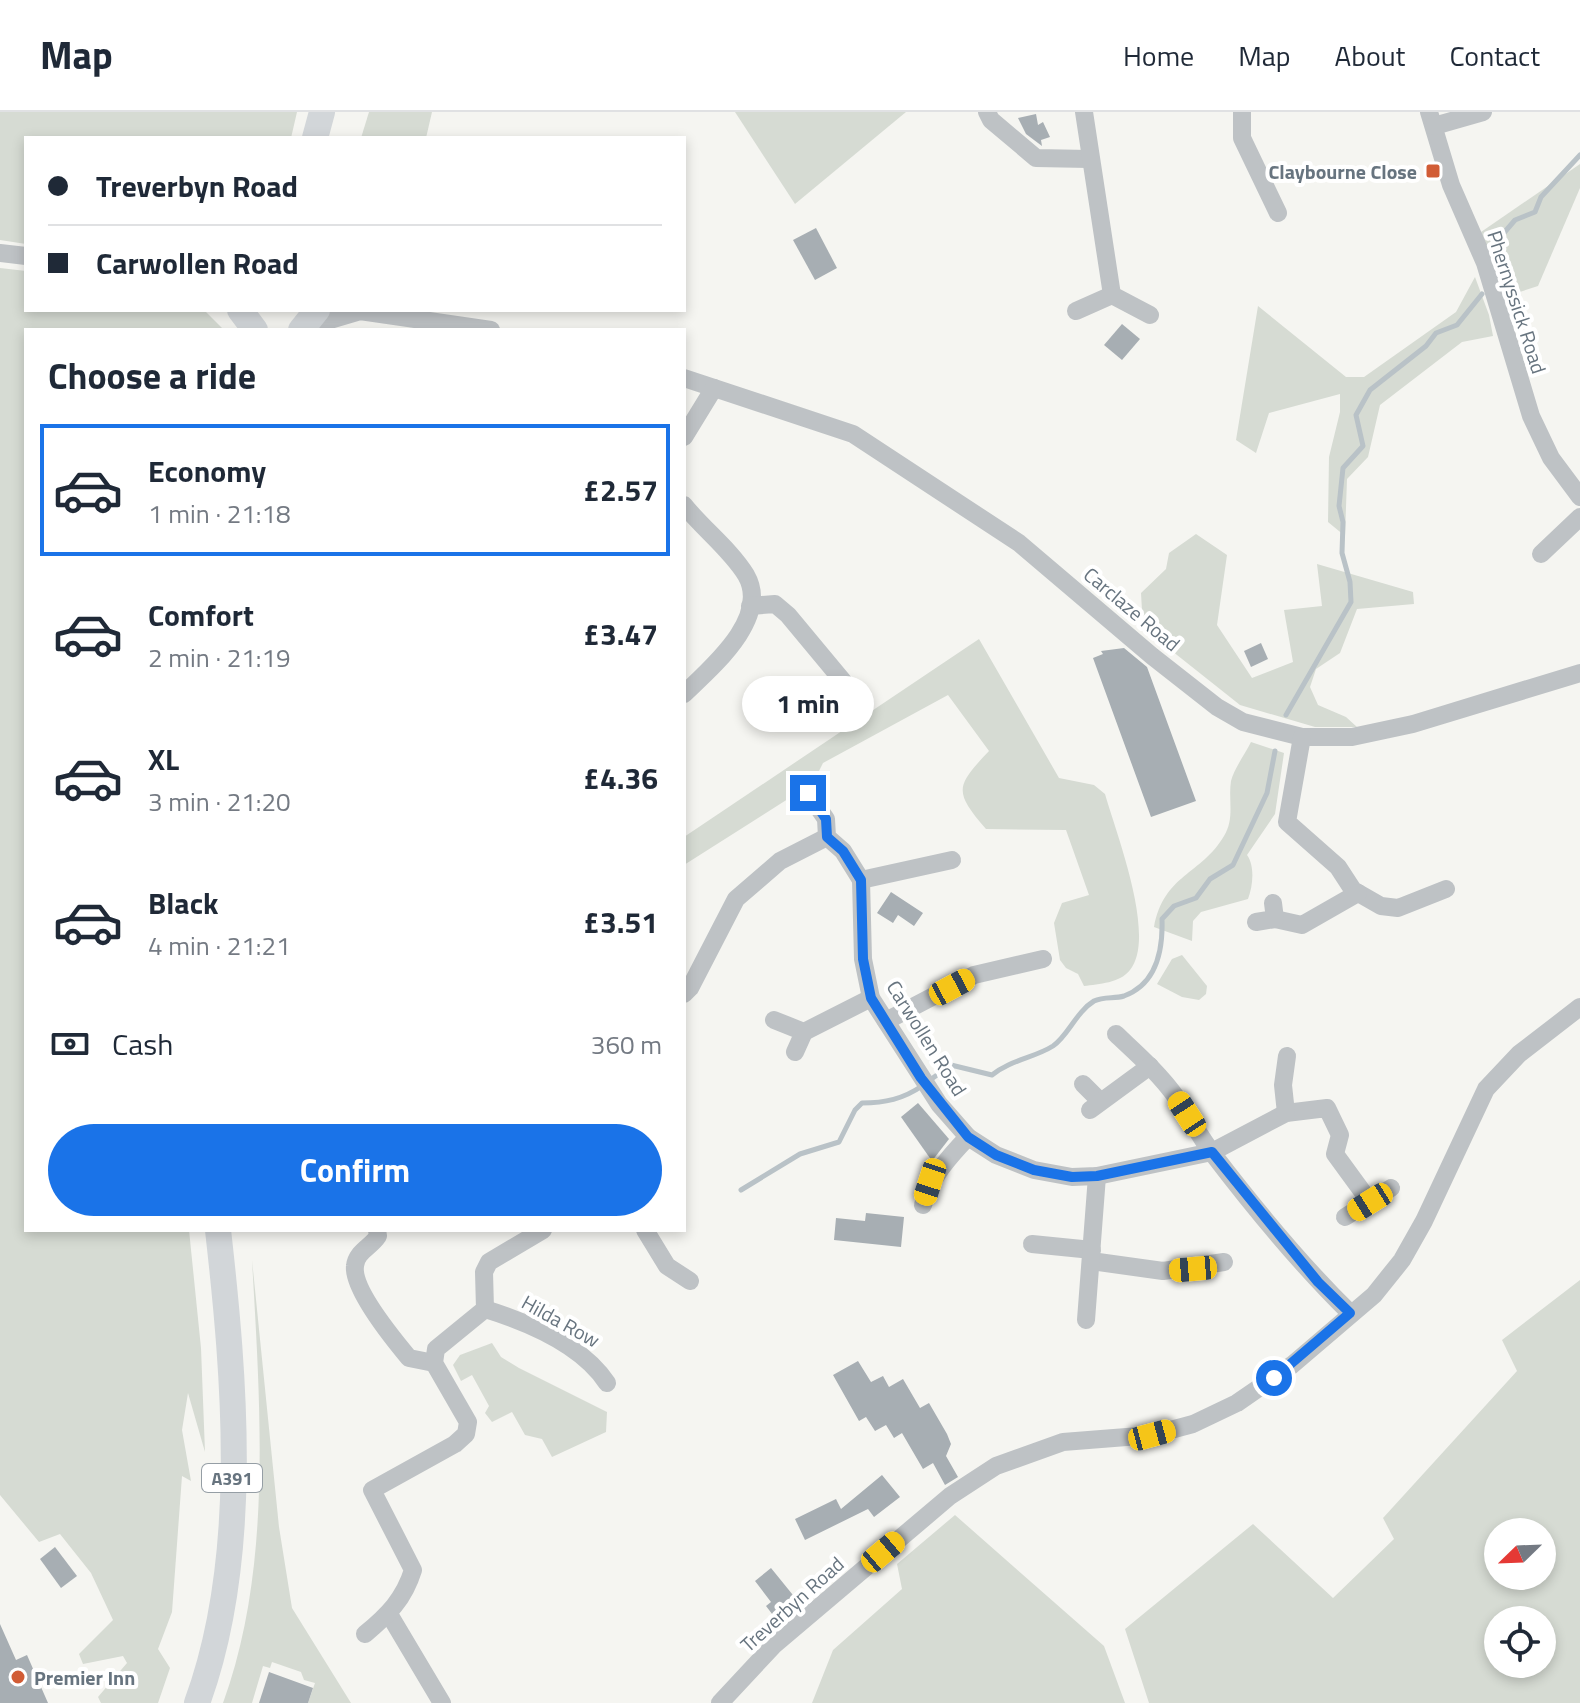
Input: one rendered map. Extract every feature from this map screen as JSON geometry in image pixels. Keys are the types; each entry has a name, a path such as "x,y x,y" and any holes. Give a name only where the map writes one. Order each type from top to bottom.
{"highway":[{"path":"316,136 322,112"},
{"name":"A391","path":"197,1703 223,1606 234,1452 232,1376 218,1232"}],"street":[{"path":"987,112 991,120 1036,158 1089,159"},
{"path":"1084,112 1112,295"},
{"path":"1242,112 1242,138 1278,213"},
{"path":"1431,119 1483,112"},
{"name":"Phernyssick Road","path":"1431,119 1451,185 1485,263 1531,416 1551,458 1580,497"},
{"path":"0,253 24,256"},
{"path":"1076,311 1112,295"},
{"path":"1112,295 1150,315"},
{"path":"307,323 351,312"},
{"path":"379,312 488,323"},
{"name":"Carclaze Road","path":"686,379 853,434 1019,543 1217,707 1243,722 1302,737 1352,737 1413,724 1580,673"},
{"path":"686,434 714,388"},
{"path":"686,507 748,579 750,606 748,622 734,643 686,692"},
{"path":"1541,554 1580,517"},
{"path":"750,606 775,604 788,615 862,704"},
{"path":"1302,737 1287,822 1338,867 1358,893 1381,906 1398,908 1446,889"},
{"path":"808,793 826,819 827,837 843,851 861,880 952,860"},
{"path":"686,992 736,899 780,861 827,837"},
{"name":"Carwollen Road","path":"861,880 863,959 871,998 924,1083 968,1137 996,1155 1034,1170 1072,1177 1097,1176 1212,1152 1286,1113"},
{"path":"1256,922 1274,911 1302,925 1358,893"},
{"path":"886,1021 974,975 1043,959"},
{"path":"795,1052 804,1032 871,998"},
{"name":"Treverbyn Road","path":"720,1703 773,1646 950,1496 996,1466 1063,1442 1152,1435 1193,1424 1237,1403 1292,1365 1374,1295 1402,1260 1424,1221 1486,1089 1519,1054 1580,1007"},
{"path":"774,1020 804,1032"},
{"path":"1116,1034 1150,1066 1174,1095 1212,1152 1318,1282 1350,1313"},
{"path":"1287,1056 1283,1085 1286,1113 1327,1108 1340,1135 1335,1154 1370,1202"},
{"path":"1083,1084 1095,1105 1150,1066"},
{"path":"923,1205 935,1174 968,1137"},
{"path":"1086,1320 1097,1176"},
{"path":"1345,1217 1391,1188"},
{"path":"377,1232 378,1236 360,1252 355,1265 357,1280 390,1335 409,1358 434,1363"},
{"path":"365,1634 389,1614 405,1594 413,1570 372,1490 455,1444 469,1427 434,1363 436,1349 485,1309 484,1272 489,1262 540,1232"},
{"path":"646,1232 667,1266 690,1281"},
{"path":"1032,1244 1163,1271 1224,1262"},
{"name":"Hilda Row","path":"485,1309 535,1328 596,1365 607,1383"},
{"path":"389,1614 442,1703"}],"shaded area":[{"path":"0,112 297,112 291,136 24,136 24,244 0,240"},
{"path":"369,112 432,112 426,136 362,136"},
{"path":"735,112 906,112 795,204"},
{"path":"1580,164 1580,188 1538,286 1501,298 1481,232"},
{"path":"0,268 24,271 24,312 206,312 222,328 24,328 24,1232 189,1232 201,1348 205,1452 188,1393 182,1430 191,1481 182,1476 172,1612 158,1649 170,1668 158,1703 101,1703 98,1697 127,1663 123,1656 83,1664 79,1654 113,1620 91,1573 60,1534 39,1542 0,1495"},
{"path":"1475,277 1493,336 1462,342 1380,405 1368,457 1347,479 1345,536 1328,522 1329,457 1340,412 1340,394 1269,413 1256,453 1236,440 1258,306 1346,377 1364,377 1456,312"},
{"path":"1196,534 1227,555 1217,625 1252,678 1293,662 1284,610 1322,606 1317,564 1413,592 1414,604 1357,609 1340,653 1316,669 1310,687 1318,705 1346,717 1357,727 1315,727 1240,705 1143,628 1141,593 1166,569 1169,553"},
{"path":"979,639 1059,778 1094,785 1105,794 1132,884 1139,934 1137,955 1130,970 1121,978 1084,986 1078,974 1066,968 1060,960 1054,923 1062,903 1089,895 1066,830 986,829 968,806 963,789 970,773 989,751 948,695 823,763 813,783 686,864 686,836"},
{"path":"1251,742 1284,753 1275,814 1247,855 1252,876 1248,899 1201,912 1193,921 1192,941 1154,927 1159,909 1174,885 1205,859 1224,836 1230,816 1231,781"},
{"path":"1182,955 1207,986 1206,994 1199,1000 1182,997 1157,984 1172,959"},
{"path":"252,1260 279,1527 292,1608 351,1703 308,1703 315,1683 304,1680 301,1672 272,1662 270,1668 263,1666 252,1703 223,1703 239,1651 250,1597 256,1541 260,1427"},
{"path":"1580,1280 1580,1703 1149,1703 1125,1629 1253,1524 1333,1598 1394,1539 1383,1518 1517,1371 1502,1340"},
{"path":"492,1343 501,1357 519,1368 607,1412 606,1432 552,1457 542,1439 525,1435 512,1412 492,1422 485,1413 489,1406 472,1375 461,1381 453,1365 460,1355"},
{"path":"955,1515 1104,1646 1125,1703 812,1703 833,1650 902,1589 897,1564"}],"building":[{"path":"1036,114 1038,125 1043,122 1050,137 1041,140 1042,146 1026,134 1018,118"},
{"path":"816,228 837,268 815,280 793,240"},
{"path":"1122,324 1140,339 1122,360 1104,345"},
{"path":"1261,643 1268,659 1251,667 1244,651"},
{"path":"1124,648 1147,667 1196,801 1151,817 1093,658 1103,654 1101,651"},
{"path":"891,892 923,913 914,926 898,915 893,923 877,913"},
{"path":"918,1103 949,1139 932,1161 901,1117"},
{"path":"866,1213 904,1217 901,1247 834,1240 836,1218 865,1221"},
{"path":"858,1361 871,1382 883,1376 889,1387 903,1379 920,1408 929,1403 951,1444 946,1456 958,1477 945,1485 933,1463 923,1469 902,1433 894,1438 886,1425 875,1431 866,1417 859,1421 833,1375"},
{"path":"882,1475 900,1497 874,1517 868,1509 805,1540 795,1519 836,1499 841,1509"},
{"path":"55,1547 77,1576 61,1588 40,1559"},
{"path":"771,1568 801,1605 779,1623 766,1606 771,1602 755,1581"},
{"name":"Premier Inn","path":"0,1624 16,1660 27,1655 48,1703 0,1703"},
{"path":"269,1672 313,1688 308,1703 259,1703"}],"waterway":[{"path":"1503,249 1503,234 1515,220 1535,212 1541,197 1580,155"},
{"path":"1286,715 1351,602 1350,582 1342,553 1343,522 1339,506 1343,468 1363,446 1356,415 1370,390 1426,346 1436,333 1457,325 1482,294"},
{"path":"930,1080 951,1065 992,1075 1053,1046 1094,1001 1124,996 1144,983 1156,964 1162,919 1174,906 1196,898 1210,879 1233,865 1267,793 1275,751"},
{"path":"741,1190 800,1154 839,1142 855,1110 862,1103 894,1099 922,1086"}],"place":[{"name":"Claybourne Close","path":"1433,171"},
{"name":"Premier Inn","path":"18,1677"}],"route":[{"path":"808,793 826,819 827,837 843,851 861,880 863,959 871,998 939,1104 968,1137 996,1155 1034,1170 1072,1177 1097,1176 1212,1152 1318,1282 1350,1313 1274,1378"}]}
